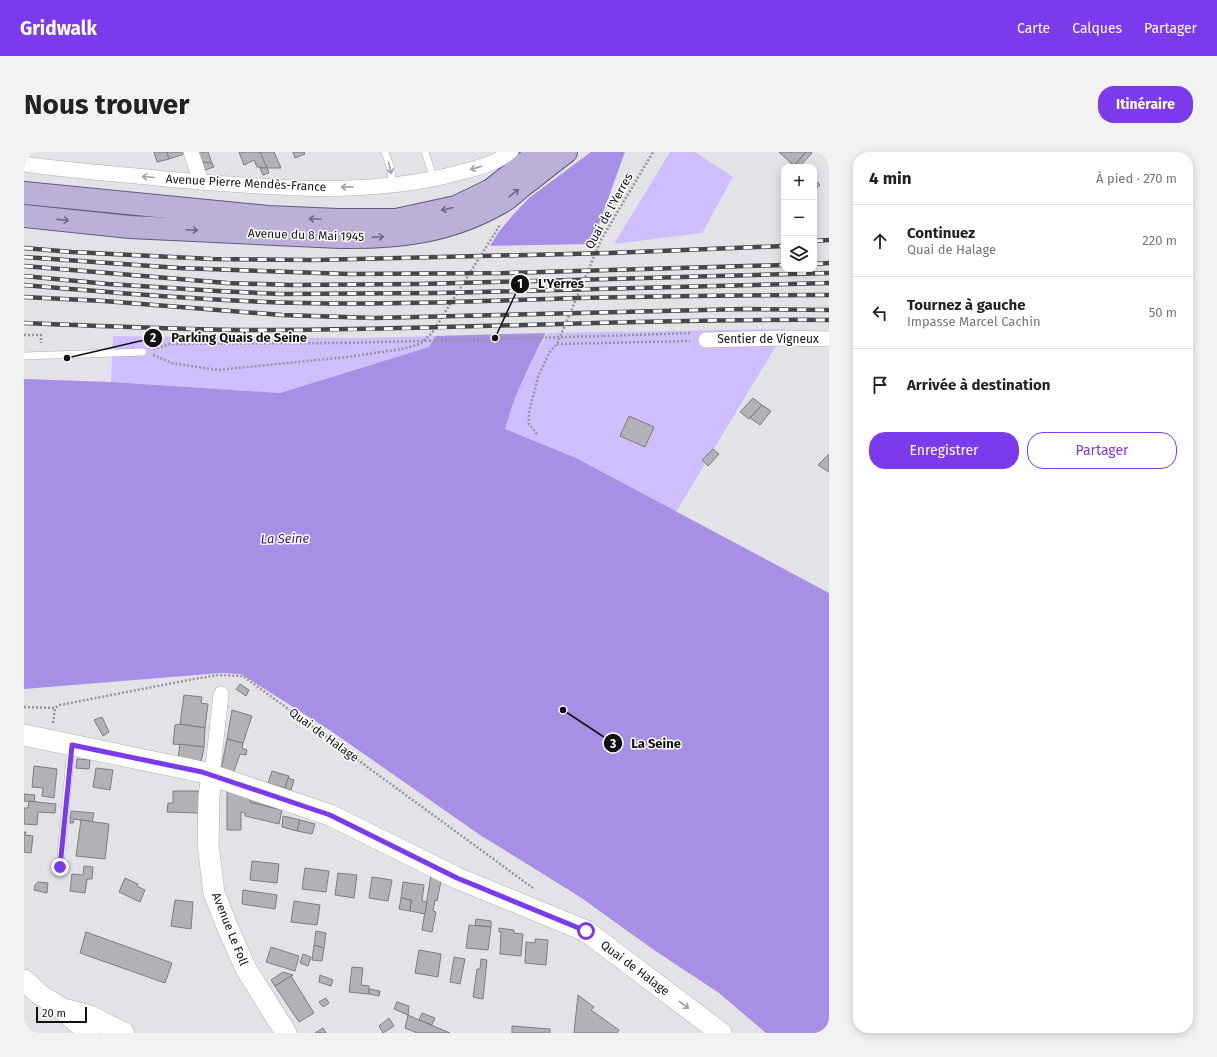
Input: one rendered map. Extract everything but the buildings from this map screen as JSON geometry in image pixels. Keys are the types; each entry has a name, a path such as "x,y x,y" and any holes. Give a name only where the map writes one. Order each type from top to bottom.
{"main road":[{"name":"Avenue du 8 Mai 1945","path":"24,216 130,226 340,237 373,237 456,207 491,190 540,157 566,152"},
{"name":"Avenue du 8 Mai 1945","path":"24,193 268,217 346,221 398,228"}],"street":[{"path":"191,152 201,182"},
{"name":"Avenue Pierre Mendès-France","path":"24,164 63,170 290,188 392,185 434,179 492,163 507,153"},
{"name":"Sentier de Vigneux","path":"706,340 784,338 829,339"},
{"name":"Avenue Le Foll","path":"221,694 209,796 208,845 214,893 246,969 286,1033"},
{"name":"Quai de Halage","path":"24,735 202,772 330,815 457,878 586,931 721,1033"},
{"path":"24,980 39,994 92,1030"},
{"path":"61,1008 90,1016 124,1033"}],"lane":[{"path":"385,152 391,169 392,185"},
{"path":"426,152 434,179"},
{"path":"24,356 143,352"},
{"path":"60,867 72,745"}],"path":[{"name":"Quai de l'Yerres","path":"537,434 529,424 529,412 538,377 549,353 557,344 601,240 653,152"},
{"path":"143,352 157,356 172,363 218,370 354,356 402,349 420,344 432,333 503,221"},
{"path":"143,352 170,344 345,343 698,333 706,340"},
{"path":"24,335 41,335"},
{"path":"557,344 706,340"},
{"name":"Quai de Halage","path":"24,707 54,708 60,705 194,679 218,675 243,676 534,888"}],"shaded area":[{"path":"670,152 695,152 733,177 702,233 614,244"},
{"path":"786,329 676,512 576,458 505,430 515,399 530,364 548,333"},
{"path":"113,336 358,338 436,336 429,347 280,393 111,382"}],"water":[{"name":"La Seine","path":"561,152 625,152 592,243 530,364 515,398 505,429 576,458 829,593 829,1033 766,1033 719,993 654,950 580,897 480,835 331,731 241,674 221,673 24,689 24,379 111,382 280,393 429,347 498,233 529,198"}],"pier":[{"path":"558,152 591,152 529,198 537,182"},
{"path":"593,244 549,333 433,336 488,246"}],"railway":[{"path":"817,241 829,240"},
{"path":"24,248 212,259 315,260 610,253 781,246"},
{"path":"24,257 179,268 349,274 505,273 781,265"},
{"path":"817,264 829,263"},
{"path":"24,266 227,283 291,285 420,284 829,273"},
{"path":"24,276 108,284 280,294 439,293 829,283"},
{"path":"24,285 198,299 337,303 735,295 829,295"},
{"path":"24,297 104,301 282,315 374,318 744,309 829,310"},
{"path":"24,323 188,329 315,330 682,321 829,320"}],"place":[{"name":"L'Yerres","path":"495,338"},
{"name":"Parking Quais de Seine","path":"67,358"},
{"name":"La Seine","path":"563,710"}],"route":[{"path":"60,867 72,745 202,772 330,815 457,878 586,931"}]}
